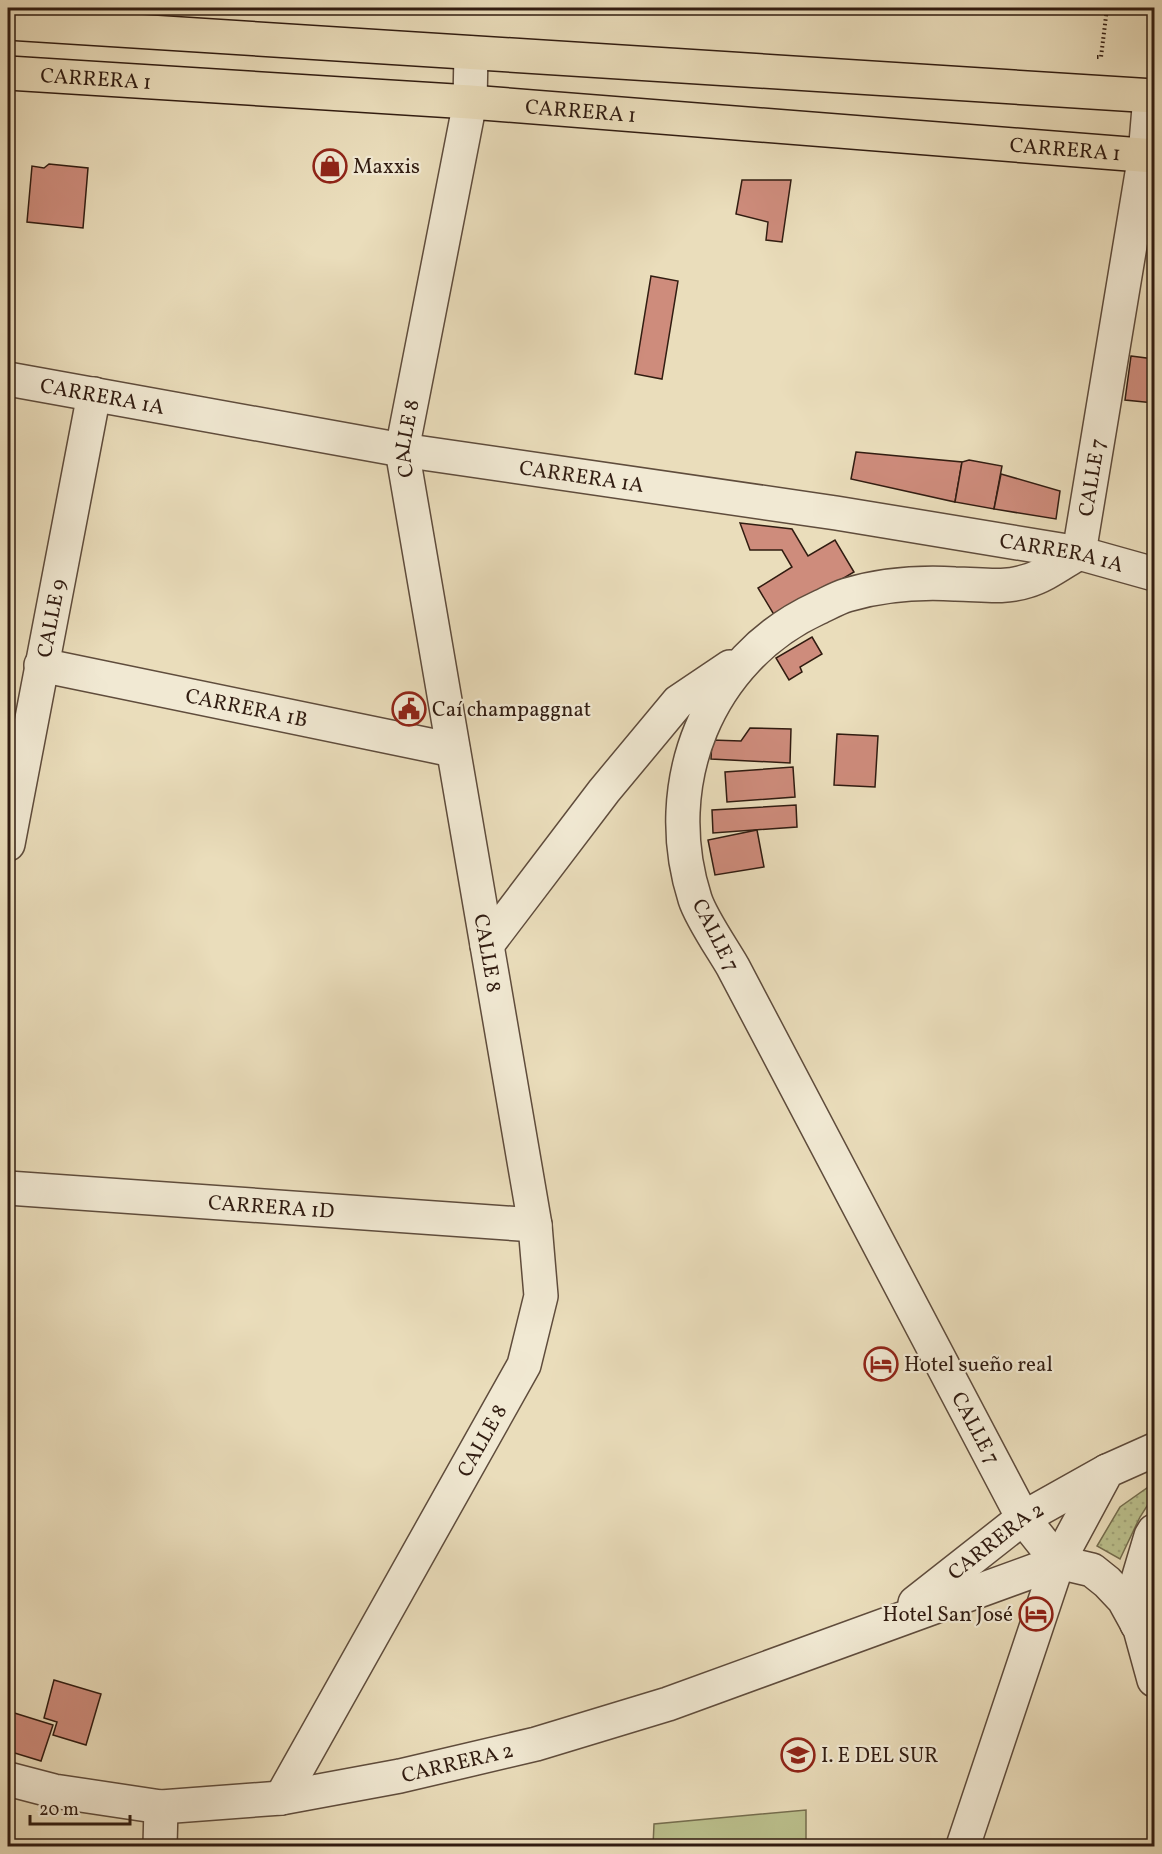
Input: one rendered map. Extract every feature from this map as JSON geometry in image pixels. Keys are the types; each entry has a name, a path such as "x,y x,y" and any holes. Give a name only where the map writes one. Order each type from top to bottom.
{"main road":[{"path":"8,22 70,17 471,53 1152,96"},
{"name":"CARRERA 1","path":"8,73 470,102 1150,155"}],"street":[{"name":"CALLE 8","path":"281,1798 524,1365 541,1296 535,1226 402,450 470,102 471,53"},
{"name":"CALLE 7","path":"1058,1562 1023,1518 696,900 682,838 683,791 696,740 716,698 756,649 795,618 846,595 902,585 956,584 994,587 1028,581 1079,553 1150,155 1152,96"},
{"name":"CARRERA 1A","path":"8,379 402,450 836,513 1079,553 1155,574"},
{"name":"CALLE 9","path":"8,844 94,394"},
{"path":"487,945 604,791 678,702 756,649"},
{"name":"CARRERA 1B","path":"41,665 453,750"},
{"name":"CARRERA 1D","path":"8,1188 535,1226"},
{"name":"CARRERA 2","path":"892,1621 1023,1518 1107,1471 1155,1450"},
{"name":"CARRERA 2","path":"8,1779 54,1791 161,1807 281,1798 400,1776 536,1744 668,1704 1058,1562 1107,1471"},
{"path":"1137,1624 1137,1583 1151,1536 1155,1531"},
{"path":"963,1846 1058,1562 1092,1570 1107,1581 1124,1600 1137,1624 1155,1680"},
{"path":"160,1846 161,1807"}],"green space":[{"path":"1154,1483 1154,1495 1140,1517 1120,1559 1097,1546 1120,1507"},
{"path":"806,1810 806,1846 653,1846 654,1824"}],"building":[{"path":"49,164 88,168 83,228 27,222 32,166 44,168"},
{"path":"742,180 791,180 782,242 766,240 768,222 736,214"},
{"path":"651,276 678,281 662,379 635,374"},
{"path":"1131,356 1154,359 1154,403 1125,400"},
{"path":"856,452 962,462 955,502 851,479"},
{"path":"969,460 1002,466 994,509 955,502 962,462"},
{"path":"1001,474 1060,491 1056,519 994,509"},
{"path":"740,523 792,529 808,556 835,540 854,572 776,618 758,588 792,567 782,550 750,550"},
{"path":"812,637 822,654 800,667 802,672 789,680 776,658"},
{"path":"750,728 791,729 790,763 711,759 712,740 741,741"},
{"path":"837,734 878,736 875,787 834,785"},
{"path":"793,767 795,797 727,802 725,772"},
{"path":"796,805 797,827 713,833 712,810"},
{"path":"757,830 764,867 715,875 708,840"},
{"path":"54,1680 101,1694 86,1745 53,1735 57,1722 44,1718"},
{"path":"8,1711 53,1725 41,1761 8,1751"}],"place":[{"name":"Maxxis","path":"330,166"},
{"name":"Caí champaggnat","path":"409,709"},
{"name":"Hotel sueño real","path":"881,1364"},
{"name":"Hotel San José","path":"1036,1614"},
{"name":"I. E DEL SUR","path":"798,1755"}]}
